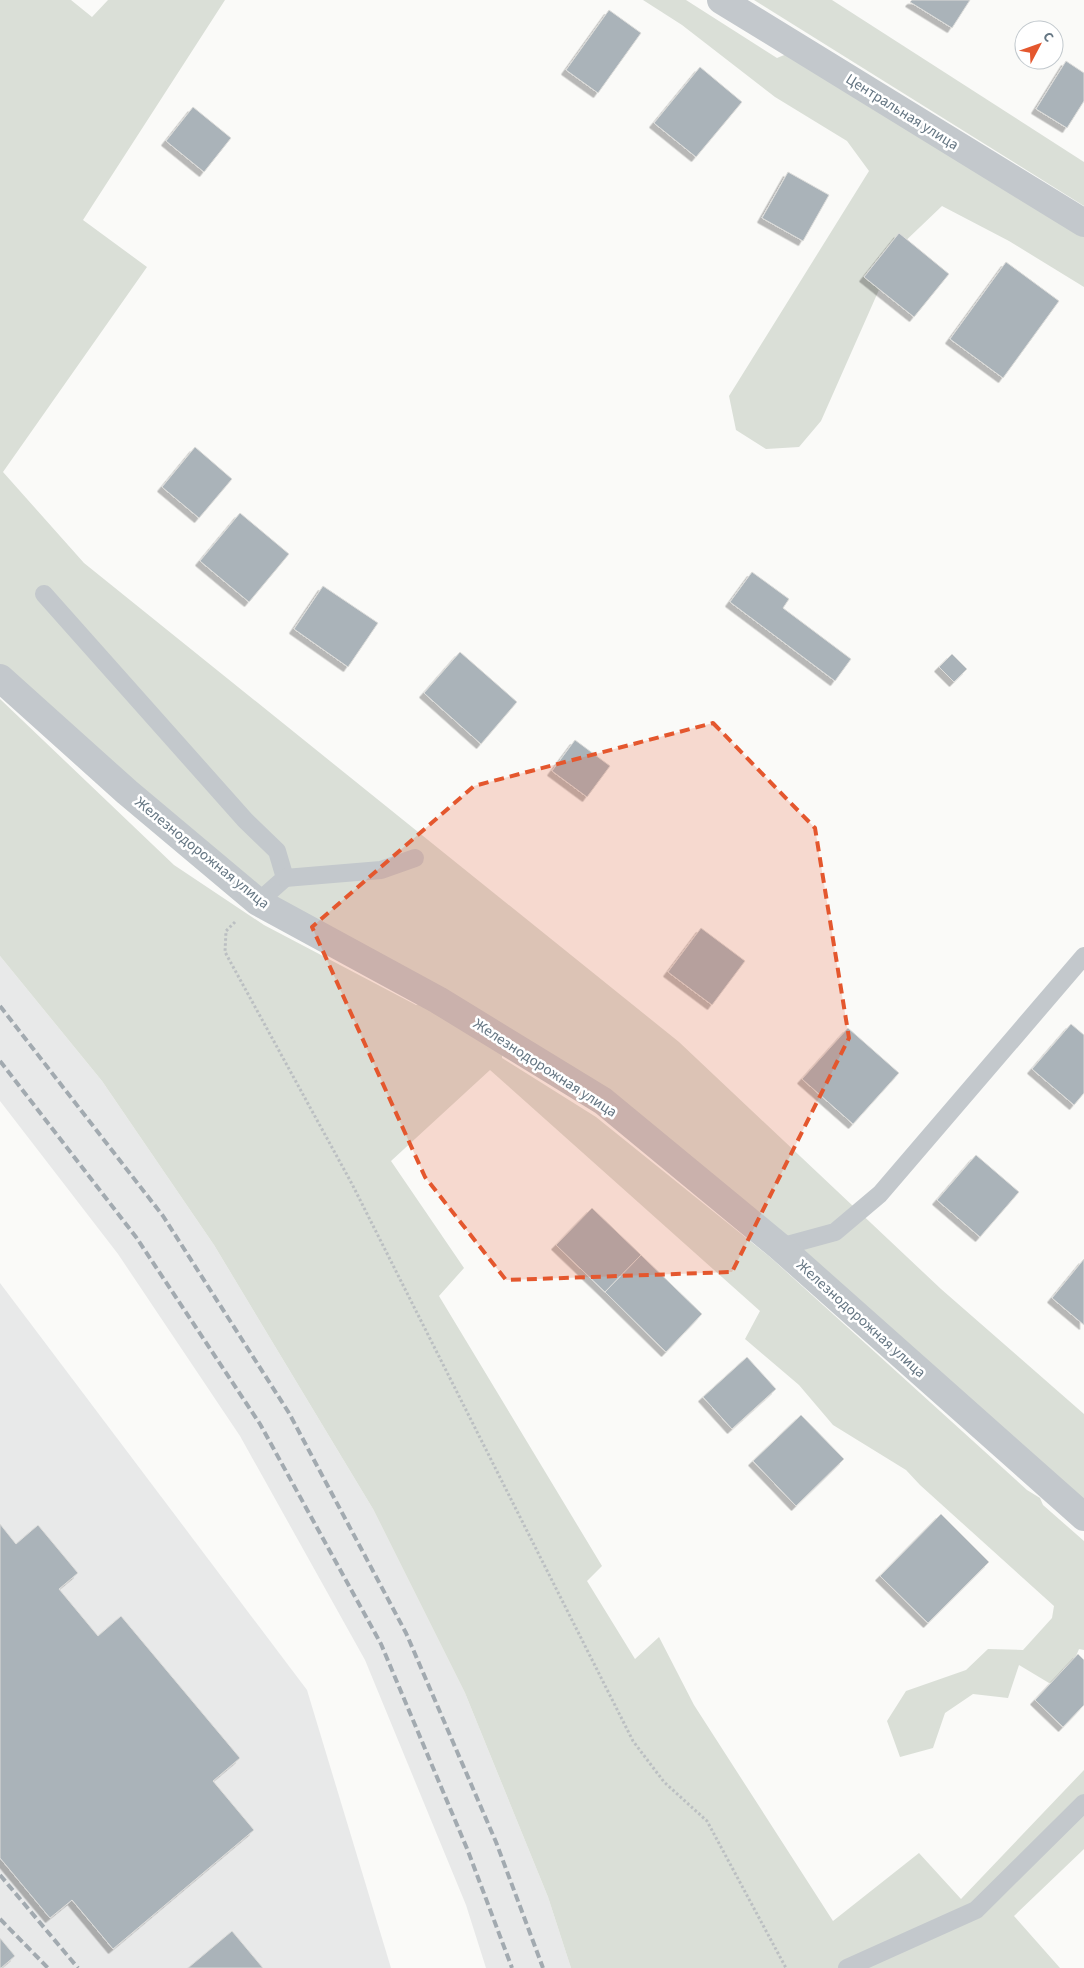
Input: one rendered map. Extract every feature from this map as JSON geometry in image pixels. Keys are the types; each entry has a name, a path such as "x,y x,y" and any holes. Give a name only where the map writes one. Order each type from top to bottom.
{"street":[{"name":"Центральная улица","path":"721,0 1084,224"},
{"name":"Железнодорожная улица","path":"0,678 127,792 258,902 438,1000 603,1102 780,1247 1084,1517"}],"lane":[{"path":"44,594 245,820 277,851 285,878"},
{"path":"258,902 285,878 381,870 415,858"},
{"path":"780,1247 835,1232 880,1194 1084,956"},
{"path":"847,1968 976,1910 1084,1802"}],"path":[{"path":"258,902 226,931 225,952 352,1184 633,1741 664,1782 707,1821 786,1968"}],"highlighted area":[{"path":"713,723 815,828 849,1038 732,1272 506,1280 425,1177 312,927 474,786"}],"shaded area":[{"path":"0,0 71,0 92,17 108,0 225,0 83,220 147,267 3,472 84,563 679,1042 941,1289 1084,1414 1084,1502 786,1238 502,1044 502,1058 596,1117 770,1257 1027,1490 1040,1498 1043,1505 1084,1541 1084,1650 1079,1649 1066,1680 1049,1683 1019,1665 1008,1698 973,1694 945,1713 933,1748 900,1757 887,1721 906,1691 966,1670 988,1649 1023,1650 1052,1618 1054,1606 920,1485 906,1470 833,1425 799,1385 745,1339 760,1311 490,1070 391,1161 464,1268 439,1296 602,1566 587,1581 635,1659 659,1637 694,1705 833,1921 919,1853 961,1899 1084,1770 1084,1849 1014,1916 1060,1968 571,1968 548,1897 465,1693 373,1509 214,1245 102,1081 0,956 0,699 174,865 264,925 416,1005 436,998 267,898 0,666"},
{"path":"643,0 686,0 777,58 794,51 1084,234 1084,287 1009,241 942,206 897,249 821,421 799,447 766,449 736,430 729,396 869,171 847,141 775,97 682,25"},
{"path":"754,0 832,0 1084,162 1084,206"},
{"path":"0,956 102,1081 214,1245 373,1509 465,1693 548,1897 571,1968 486,1968 466,1905 365,1660 240,1436 118,1254 0,1101"},
{"path":"0,1283 307,1690 391,1968 0,1968"}],"building":[{"path":"912,0 970,0 952,28 910,2"},
{"path":"609,10 641,33 598,93 566,70"},
{"path":"1066,61 1084,73 1084,101 1067,128 1036,109 1060,70 1064,70"},
{"path":"700,67 742,102 696,157 654,123"},
{"path":"193,107 231,138 204,172 166,141"},
{"path":"788,172 829,195 803,241 762,218"},
{"path":"899,233 949,274 914,317 864,277"},
{"path":"1006,262 1059,301 1003,378 950,339"},
{"path":"195,447 232,479 199,518 162,487"},
{"path":"240,513 289,554 249,602 200,561"},
{"path":"752,572 789,599 783,608 851,659 835,681 730,602"},
{"path":"323,586 378,623 348,667 294,629"},
{"path":"460,652 517,702 481,744 424,693"},
{"path":"952,654 967,669 954,682 939,667"},
{"path":"575,740 610,766 587,797 552,771"},
{"path":"701,928 745,961 712,1005 668,972"},
{"path":"1071,1024 1084,1035 1084,1093 1074,1105 1032,1069"},
{"path":"848,1028 899,1073 853,1124 802,1079"},
{"path":"976,1155 1019,1192 980,1237 937,1200"},
{"path":"592,1208 641,1255 605,1292 556,1245"},
{"path":"641,1255 702,1314 666,1352 605,1292"},
{"path":"1084,1259 1084,1325 1052,1298"},
{"path":"747,1357 776,1389 732,1429 703,1397"},
{"path":"801,1415 844,1459 796,1506 753,1461"},
{"path":"941,1514 989,1562 928,1623 880,1576"},
{"path":"0,1524 16,1544 38,1525 78,1573 59,1589 98,1636 121,1616 240,1758 213,1781 254,1830 113,1949 72,1900 50,1918 0,1858"},
{"path":"1078,1654 1084,1660 1084,1705 1063,1727 1035,1700"},
{"path":"232,1931 263,1968 188,1968"},
{"path":"0,1938 15,1956 1,1968 0,1968"}],"railway":[{"path":"0,1006 163,1216 289,1413 406,1633 496,1842 543,1968"},
{"path":"0,1061 136,1237 260,1424 381,1644 468,1851 512,1968"},
{"path":"0,1875 78,1968"},
{"path":"0,1919 48,1968"}]}
